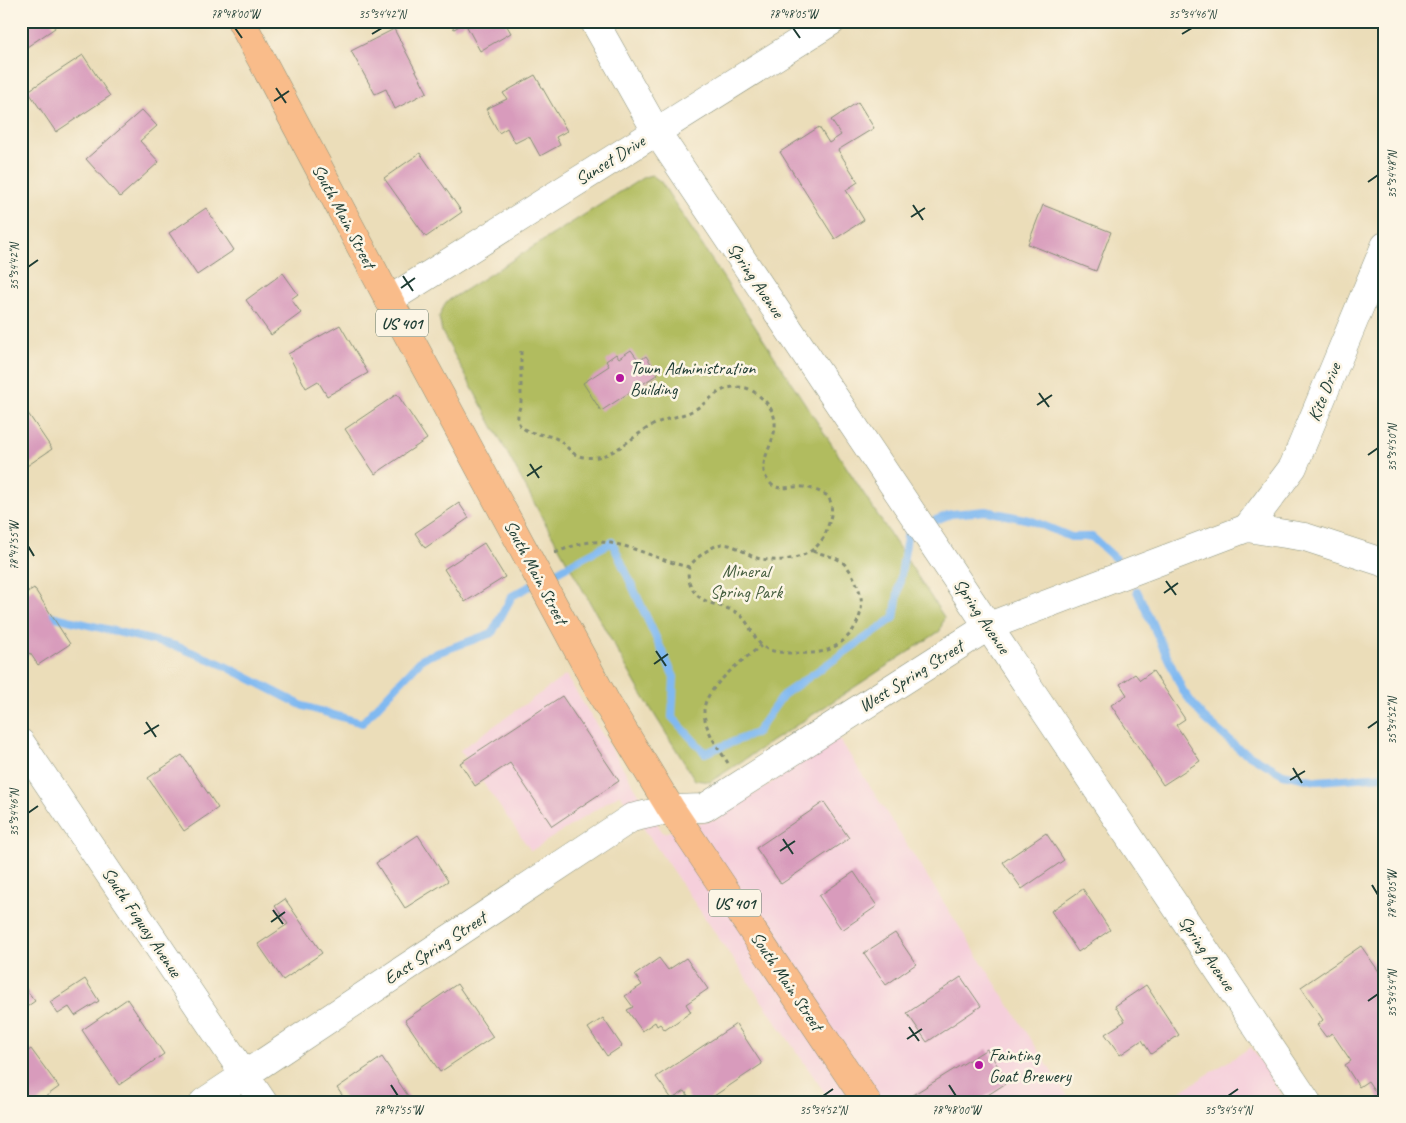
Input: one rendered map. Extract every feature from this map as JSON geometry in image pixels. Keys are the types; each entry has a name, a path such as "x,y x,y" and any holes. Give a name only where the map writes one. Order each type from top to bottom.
{"main road":[{"name":"South Main Street","path":"241,21 606,702 671,809 867,1102"}],"street":[{"name":"Spring Avenue","path":"594,21 656,132 990,626 1307,1102"},
{"name":"Sunset Drive","path":"389,300 832,21"},
{"name":"Kite Drive","path":"1247,528 1294,467 1385,246"},
{"name":"West Spring Street","path":"671,809 704,808 990,626 1247,528"},
{"path":"1247,528 1305,537 1385,563"},
{"name":"South Fuquay Avenue","path":"21,743 264,1102"},
{"name":"East Spring Street","path":"204,1102 631,818 671,809"}],"path":[{"path":"520,351 521,404 517,412 518,422 524,429 535,434 545,434 559,440 577,456 590,458 604,456 616,451 654,424 692,412 716,393 730,388 746,388 756,393 766,402 773,413 776,425 774,438 763,466 766,476 772,485 780,488 792,486 805,487 828,496 832,505 831,517 823,538 812,551 798,558 784,560 760,559 736,547 721,544 702,554 689,567 689,577 692,589 702,600 730,608 742,617 761,646 769,650 804,654 821,652 845,639 856,625 861,613 862,599 849,569 839,560 812,551"},
{"path":"532,565 574,545 593,542 619,545 673,564 689,567"},
{"path":"742,784 713,740 704,710 708,697 723,678 761,646"}],"shaded area":[{"path":"566,675 663,833 717,819 839,738 1071,1102 831,1102 620,794 531,851 460,750"},
{"path":"1251,1047 1286,1102 1164,1102"}],"green space":[{"name":"Mineral Spring Park","path":"652,175 661,182 944,617 940,631 710,782 695,780 641,693 544,521 442,332 439,317 446,302 644,177"}],"building":[{"path":"21,21 51,21 55,28 21,51"},
{"path":"450,21 504,21 511,33 480,51 465,23 454,29"},
{"path":"394,29 427,92 395,109 386,89 375,94 351,51"},
{"path":"83,55 110,96 56,132 28,91"},
{"path":"535,75 567,131 556,137 560,145 540,156 529,136 515,143 507,128 499,133 486,109 507,99 503,93"},
{"path":"858,102 874,128 838,150 858,182 846,190 864,220 835,239 780,152 819,127 829,143 841,135 831,120"},
{"path":"142,110 157,126 140,141 159,162 120,197 86,159"},
{"path":"420,153 462,212 426,237 384,178"},
{"path":"1043,205 1111,232 1096,271 1028,244"},
{"path":"206,208 234,250 197,275 169,233"},
{"path":"283,273 298,294 291,299 301,313 271,335 246,300"},
{"path":"340,325 368,373 327,396 318,381 306,388 288,354"},
{"name":"Town Administration Building","path":"631,350 639,361 646,356 658,374 601,411 583,383 609,366 606,361 616,354 619,358"},
{"path":"397,394 427,439 375,474 345,429"},
{"path":"21,403 52,449 21,470"},
{"path":"459,503 469,518 425,548 415,533"},
{"path":"484,543 505,577 465,602 444,569"},
{"path":"34,588 70,644 38,665 30,653 24,657 21,653 21,596"},
{"path":"1153,671 1185,719 1176,725 1200,761 1163,785 1111,705 1127,695 1120,684 1135,674 1140,680"},
{"path":"562,696 619,781 552,826 510,763 475,786 460,763"},
{"path":"182,755 218,808 184,831 148,778"},
{"path":"824,802 849,838 781,884 756,848"},
{"path":"1046,833 1064,860 1022,889 1003,862"},
{"path":"418,835 448,881 405,908 376,863"},
{"path":"854,872 877,906 842,930 819,896"},
{"path":"1083,889 1110,930 1078,952 1051,911"},
{"path":"285,899 322,953 283,980 258,944 288,924 275,906"},
{"path":"895,933 916,964 886,985 864,953"},
{"path":"1361,946 1385,980 1385,1102 1382,1102 1368,1081 1359,1087 1345,1065 1351,1061 1332,1033 1326,1037 1317,1025 1323,1020 1301,987"},
{"path":"659,958 668,970 686,958 708,989 686,1004 691,1012 665,1030 660,1024 657,1026 655,1022 642,1031 627,1010 633,1007 625,996 642,985 635,975"},
{"path":"961,977 981,1006 927,1042 907,1013"},
{"path":"85,979 99,1001 75,1016 69,1007 58,1014 50,1002"},
{"path":"21,983 35,1001 21,1011"},
{"path":"457,984 493,1037 440,1072 405,1020"},
{"path":"1146,985 1179,1035 1151,1054 1142,1040 1120,1055 1105,1034 1125,1021 1115,1006"},
{"path":"127,999 164,1054 119,1085 82,1030"},
{"path":"603,1018 622,1046 607,1056 588,1028"},
{"path":"736,1024 762,1064 705,1102 692,1102 685,1091 672,1099 656,1077"},
{"path":"31,1049 59,1087 38,1102 21,1102 21,1056"},
{"name":"Fainting Goat Brewery","path":"987,1049 1008,1082 977,1102 914,1102 911,1096"},
{"path":"382,1057 412,1102 347,1102 337,1088"}],"waterway":[{"path":"43,614 176,646 221,664 303,706 362,723 423,658 492,633 512,596 612,542 674,677 672,717 705,753 756,733 783,695 894,618 908,531 951,514 986,511 1030,520 1071,537 1092,537 1116,559"},
{"path":"1137,591 1183,691 1203,717 1239,749 1283,774 1317,781 1385,776"}],"place":[{"name":"Town Administration Building","path":"620,378"},
{"name":"Fainting Goat Brewery","path":"979,1065"}]}
